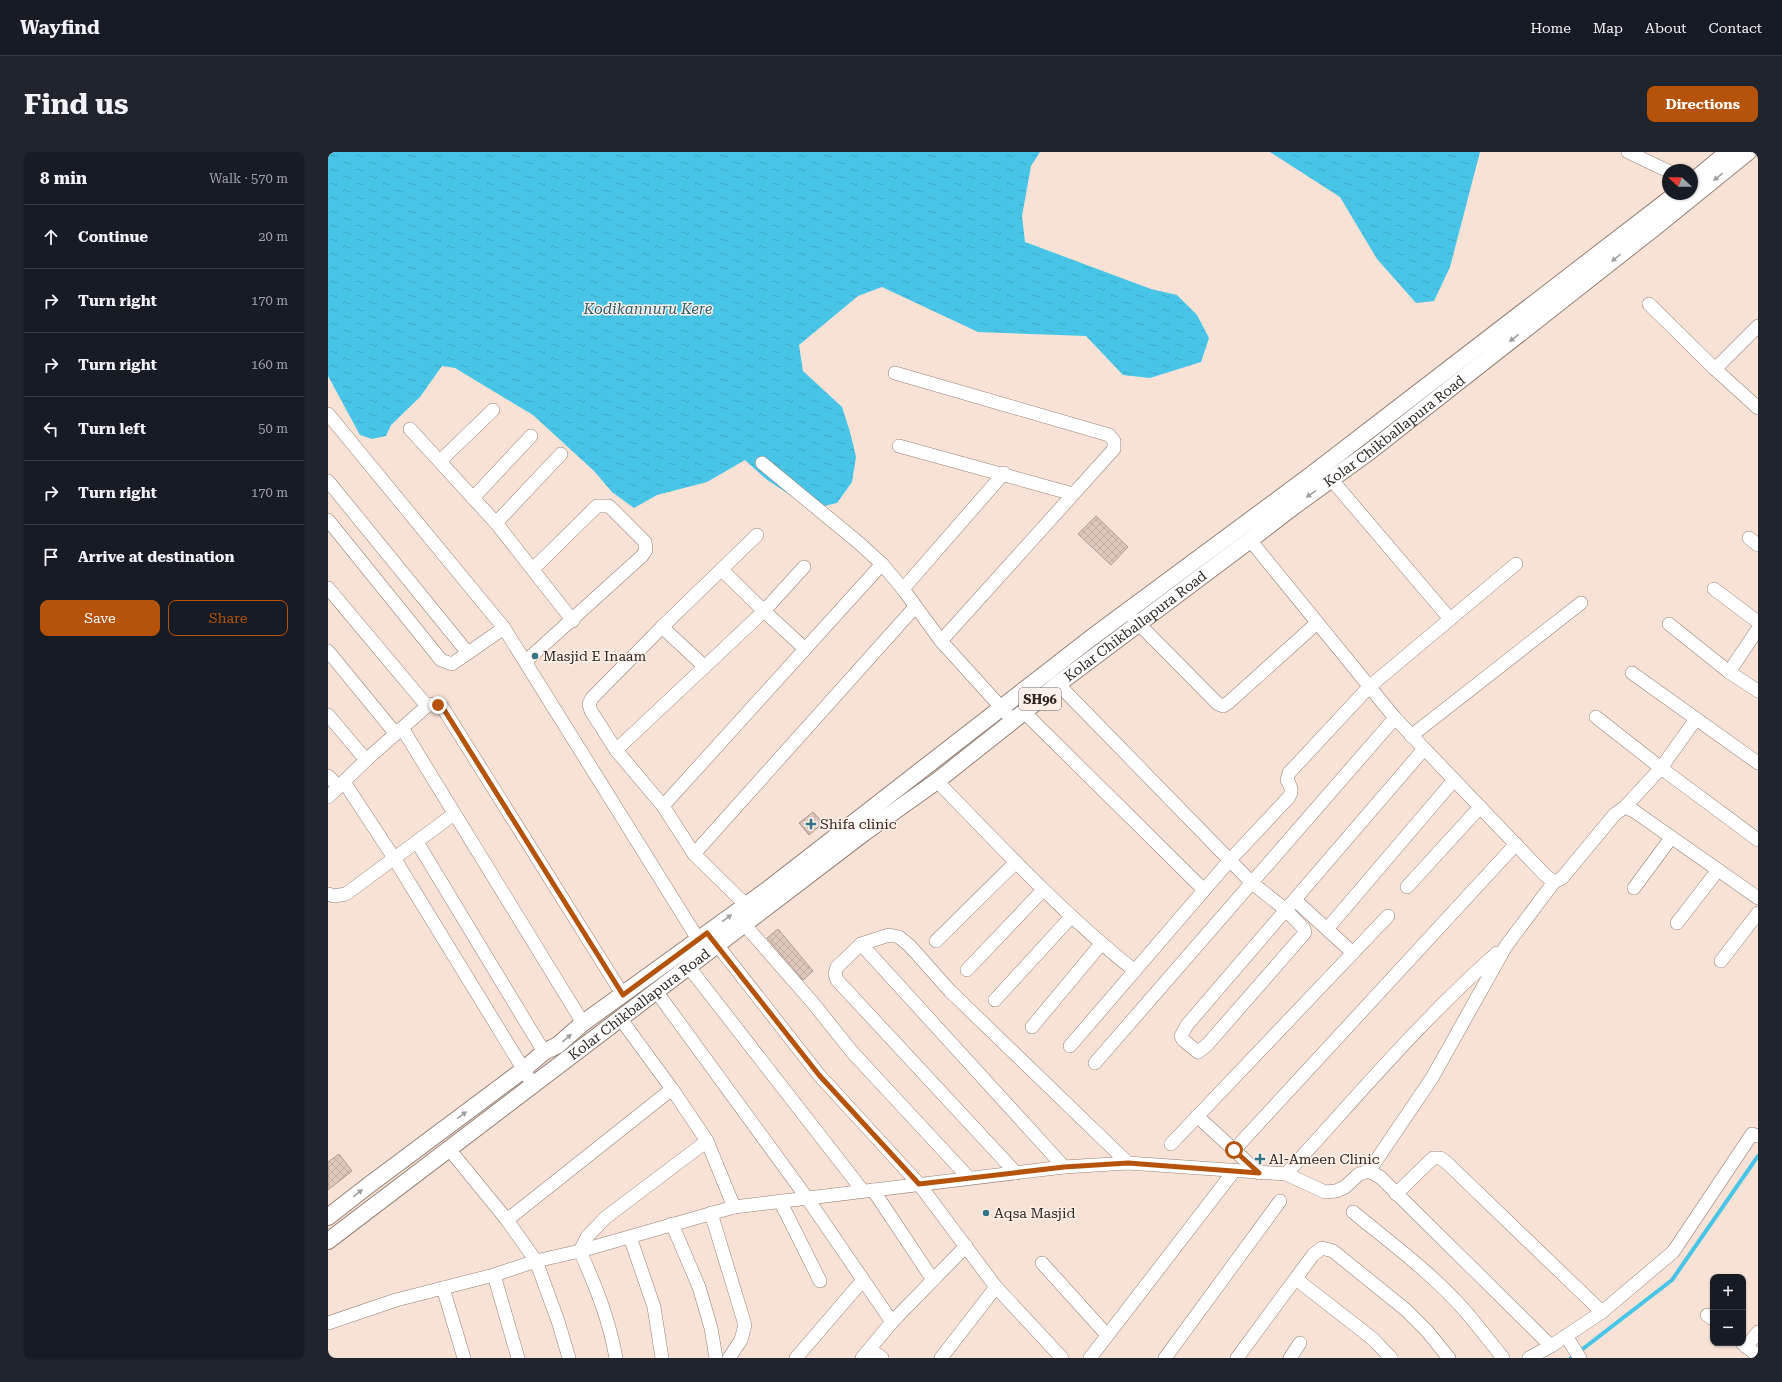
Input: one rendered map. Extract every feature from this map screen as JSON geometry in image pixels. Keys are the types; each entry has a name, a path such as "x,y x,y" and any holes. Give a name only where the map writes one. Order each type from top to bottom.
{"main road":[{"path":"1698,177 1728,152"},
{"name":"Kolar Chikballapura Road","path":"328,1217 523,1070 544,1052 558,1045 584,1023 623,995 708,939 746,905 1002,707 1250,540 1368,452 1575,291 1748,152"},
{"name":"Kolar Chikballapura Road","path":"328,1241 688,966 708,939 744,924 864,833 937,781 1019,717 1133,618 1311,475 1668,200"}],"street":[{"path":"1628,152 1662,168"},
{"path":"1649,304 1715,369 1758,408"},
{"path":"1715,369 1758,326"},
{"path":"895,373 1109,435 1114,441 1114,449 941,641"},
{"path":"440,462 493,410"},
{"path":"328,414 504,628 708,939 819,1075 919,1184 996,1287 1062,1358"},
{"path":"410,429 496,523 573,621"},
{"path":"474,498 532,436"},
{"path":"899,446 1074,494"},
{"path":"496,523 561,454"},
{"path":"762,463 859,543 882,564 903,589 941,641 1002,707 1019,717 1204,890"},
{"path":"903,589 1004,474"},
{"path":"1331,479 1450,619"},
{"path":"328,481 468,653"},
{"path":"526,661 573,621 642,556 646,550 645,542 609,506 597,506 533,569"},
{"path":"328,520 441,660 452,664 504,628"},
{"path":"746,905 694,854 663,806 616,750 590,711 589,704 592,698 662,627 757,535"},
{"path":"1250,540 1395,718 1546,876 1554,882"},
{"path":"663,806 804,648 882,564"},
{"path":"1070,1046 1230,860 1289,797 1292,792 1287,780 1289,773 1369,687 1516,564"},
{"path":"616,750 764,612 804,567"},
{"path":"722,570 764,612 804,648"},
{"path":"328,588 427,706"},
{"path":"1714,589 1758,622"},
{"path":"1411,736 1582,603"},
{"path":"694,854 915,607"},
{"path":"1133,618 1218,704 1223,706 1317,623"},
{"path":"1668,624 1728,672 1758,691"},
{"path":"662,627 705,667"},
{"path":"1728,672 1758,628"},
{"path":"328,651 399,730 454,814 584,1023"},
{"path":"1632,673 1758,763"},
{"path":"1058,684 1252,883 1286,910 1304,929 1305,932 1207,1045 1198,1052 1182,1040 1181,1036 1187,1025 1286,910 1295,900 1424,749"},
{"path":"328,797 366,760 427,706 433,704 443,708 623,995"},
{"path":"328,715 366,760"},
{"path":"1596,717 1661,768 1758,840"},
{"path":"1095,1063 1395,718"},
{"path":"328,1323 396,1300 494,1275 536,1261 580,1251 734,1207 1064,1167 1128,1163 1286,1174 1325,1192 1336,1191 1345,1187 1359,1174 1369,1171 1432,1078 1506,946 1554,882 1562,878 1615,814 1625,807 1661,768 1696,719"},
{"path":"328,776 341,784 394,858 533,1085"},
{"path":"1327,929 1454,780"},
{"path":"937,781 1043,890 1101,944 1135,971"},
{"path":"1407,887 1480,807"},
{"path":"1625,807 1634,811 1718,870 1756,893"},
{"path":"328,894 334,896 346,894 454,814"},
{"path":"1634,888 1671,838"},
{"path":"417,842 544,1052"},
{"path":"1234,1150 1516,844"},
{"path":"936,941 1016,862"},
{"path":"1677,923 1718,870"},
{"path":"967,970 1043,890"},
{"path":"1295,900 1353,953"},
{"path":"1721,961 1758,913"},
{"path":"1171,1144 1388,916"},
{"path":"995,1000 1072,917"},
{"path":"744,924 813,1003 853,1053 969,1178"},
{"path":"1016,1173 837,980 835,974 838,967 861,944 893,935 899,937 910,946 950,991 1128,1163"},
{"path":"861,944 1064,1167"},
{"path":"1032,1027 1101,944"},
{"path":"1286,1174 1399,1050 1464,982 1506,946"},
{"path":"688,966 868,1191 932,1280"},
{"path":"656,991 807,1198 892,1322"},
{"path":"620,1018 672,1089 707,1141 734,1207"},
{"path":"507,1220 672,1089"},
{"path":"1197,1116 1259,1173"},
{"path":"1529,1358 1551,1346 1569,1341 1673,1252 1756,1131"},
{"path":"580,1251 587,1237 605,1218 707,1141"},
{"path":"449,1149 507,1220 536,1261 558,1321 569,1358"},
{"path":"1396,1194 1433,1158 1440,1158 1446,1162 1602,1312"},
{"path":"1090,1358 1234,1171"},
{"path":"1369,1171 1380,1177 1551,1346"},
{"path":"780,1201 820,1281"},
{"path":"1165,1358 1280,1201"},
{"path":"1353,1212 1437,1282 1466,1312 1503,1358"},
{"path":"711,1213 745,1325 741,1340 729,1358"},
{"path":"672,1224 699,1287 711,1328 716,1358"},
{"path":"630,1236 654,1307 662,1358"},
{"path":"882,1358 866,1353 892,1322 966,1246"},
{"path":"1237,1358 1313,1255 1322,1248 1333,1251 1406,1310 1427,1331 1450,1358"},
{"path":"580,1251 600,1297 611,1330 616,1358"},
{"path":"1042,1263 1107,1335"},
{"path":"494,1275 518,1358"},
{"path":"1296,1279 1373,1339 1391,1358"},
{"path":"796,1358 863,1280"},
{"path":"941,1358 996,1287"},
{"path":"443,1288 464,1358"},
{"path":"1746,1343 1758,1332"},
{"path":"1569,1341 1580,1358"},
{"path":"1290,1358 1300,1343"},
{"path":"1745,1346 1758,1356"}],"water":[{"name":"Kodikannuru Kere","path":"328,152 1040,152 1031,166 1022,216 1025,242 1151,289 1177,295 1197,315 1209,338 1201,362 1150,378 1123,375 1086,336 978,332 882,287 858,296 799,345 803,371 842,407 850,432 856,457 852,482 837,503 811,509 766,479 745,460 707,482 657,495 634,508 612,492 594,471 533,415 455,368 442,366 420,397 391,425 386,436 372,439 360,435 328,376"},
{"path":"1270,152 1480,152 1450,267 1434,301 1416,303 1377,259 1340,197"}],"building":[{"path":"1096,516 1128,547 1111,565 1078,534"},
{"path":"813,812 823,823 809,835 799,823"},
{"path":"778,929 813,971 803,980 767,938"},
{"path":"339,1154 352,1171 328,1190 328,1162"}],"waterway":[{"path":"1571,1358 1672,1280 1758,1156"}],"place":[{"name":"Masjid E Inaam","path":"535,656"},
{"name":"Shifa clinic","path":"811,824"},
{"name":"Al-Ameen Clinic","path":"1260,1159"},
{"name":"Aqsa Masjid","path":"986,1213"}],"route":[{"path":"438,705 443,708 623,995 707,933 819,1075 919,1184 1064,1167 1128,1163 1259,1173 1234,1150"}]}
